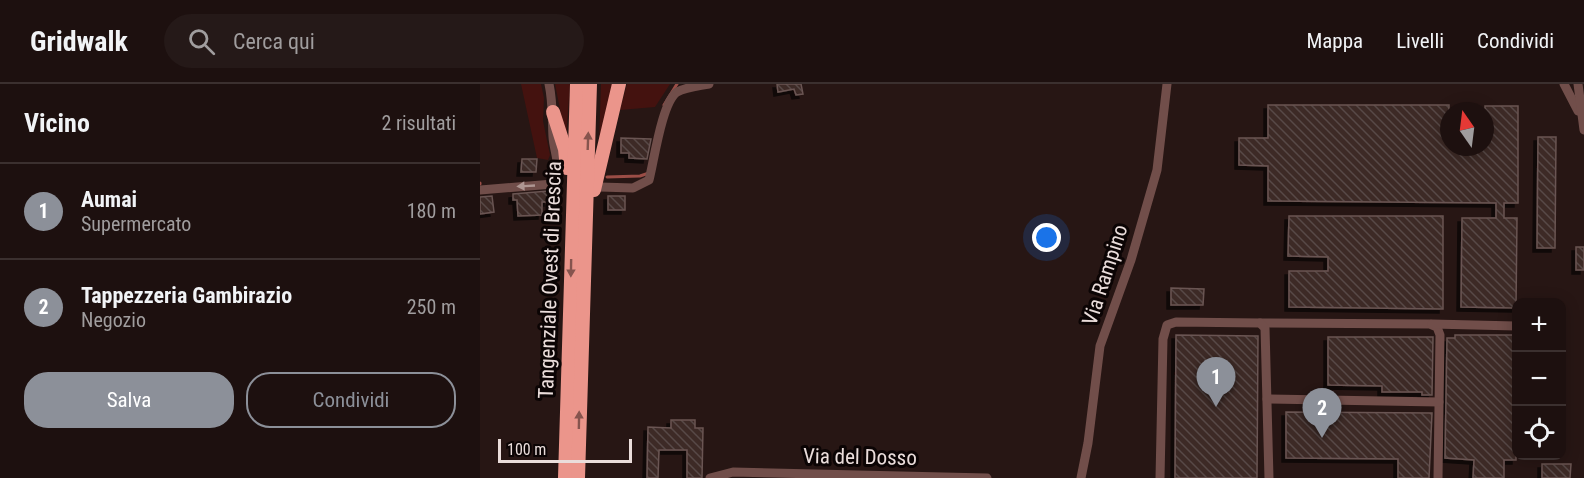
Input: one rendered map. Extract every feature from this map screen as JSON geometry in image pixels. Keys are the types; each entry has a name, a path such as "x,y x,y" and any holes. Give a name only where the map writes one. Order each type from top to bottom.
{"highway":[{"name":"Tangenziale Ovest di Brescia","path":"577,84 578,478"},
{"name":"Tangenziale Ovest di Brescia","path":"565,478 578,243 590,84"},
{"path":"554,112 567,162 565,221 578,243 592,221 595,180 619,84"}],"street":[{"path":"480,190 553,184 558,166 553,138 554,112 549,84"},
{"path":"600,187 633,188 649,180 666,112 672,98 677,92 709,84"},
{"name":"Via Rampino","path":"1080,478 1088,443 1100,346 1131,260 1157,170 1167,84"},
{"path":"1564,84 1574,100 1583,127"},
{"path":"1578,84 1583,127"},
{"path":"1160,478 1163,339 1167,326 1176,322 1512,326"},
{"path":"1260,323 1265,328 1269,478"},
{"path":"1430,324 1437,327 1440,335 1438,478"},
{"path":"1267,399 1439,402"},
{"name":"Via del Dosso","path":"710,478 733,471 987,478"}],"shaded area":[{"path":"521,84 541,84 544,98 543,121 550,155 548,160 537,158"},
{"path":"555,84 570,84 566,139"},
{"path":"601,84 616,84 599,143"},
{"path":"627,84 670,84 655,107 620,110"}],"building":[{"path":"777,84 801,84 803,94 796,95 794,89 778,92"},
{"path":"1268,105 1440,105 1440,156 1494,156 1494,106 1518,106 1518,203 1504,203 1504,218 1517,218 1516,298 1512,298 1512,308 1461,307 1462,218 1496,218 1496,203 1268,201 1268,166 1239,165 1239,138 1268,138"},
{"path":"1538,137 1556,137 1555,248 1537,248"},
{"path":"621,138 651,139 647,159 629,158 629,153 621,153"},
{"path":"522,159 537,159 536,172 521,172"},
{"path":"548,191 548,202 542,202 542,215 518,216 517,200 513,200 513,194"},
{"path":"492,196 494,212 480,214 480,197"},
{"path":"608,196 625,196 625,210 608,210"},
{"path":"1289,216 1443,216 1443,309 1289,307 1289,271 1328,271 1328,257 1288,256"},
{"path":"1576,247 1584,247 1584,270 1576,270"},
{"path":"1171,288 1204,289 1203,305 1171,305"},
{"path":"1176,335 1258,336 1257,478 1175,478"},
{"path":"1455,335 1512,335 1512,460 1504,460 1504,478 1473,478 1474,460 1445,458 1447,338 1455,338"},
{"path":"1328,337 1433,337 1432,395 1422,395 1422,392 1382,392 1382,386 1328,385"},
{"path":"1286,412 1432,413 1429,478 1398,478 1398,459 1286,458"},
{"path":"671,420 695,420 695,428 703,428 702,478 687,478 687,450 659,450 658,478 647,478 648,427 671,428"},
{"path":"1542,464 1571,464 1570,478 1542,478"}],"waterway":[{"path":"664,105 677,84"},
{"path":"607,177 640,176 649,173"}],"place":[{"name":"Aumai","path":"1216,407"},
{"name":"Tappezzeria Gambirazio","path":"1322,438"}]}
